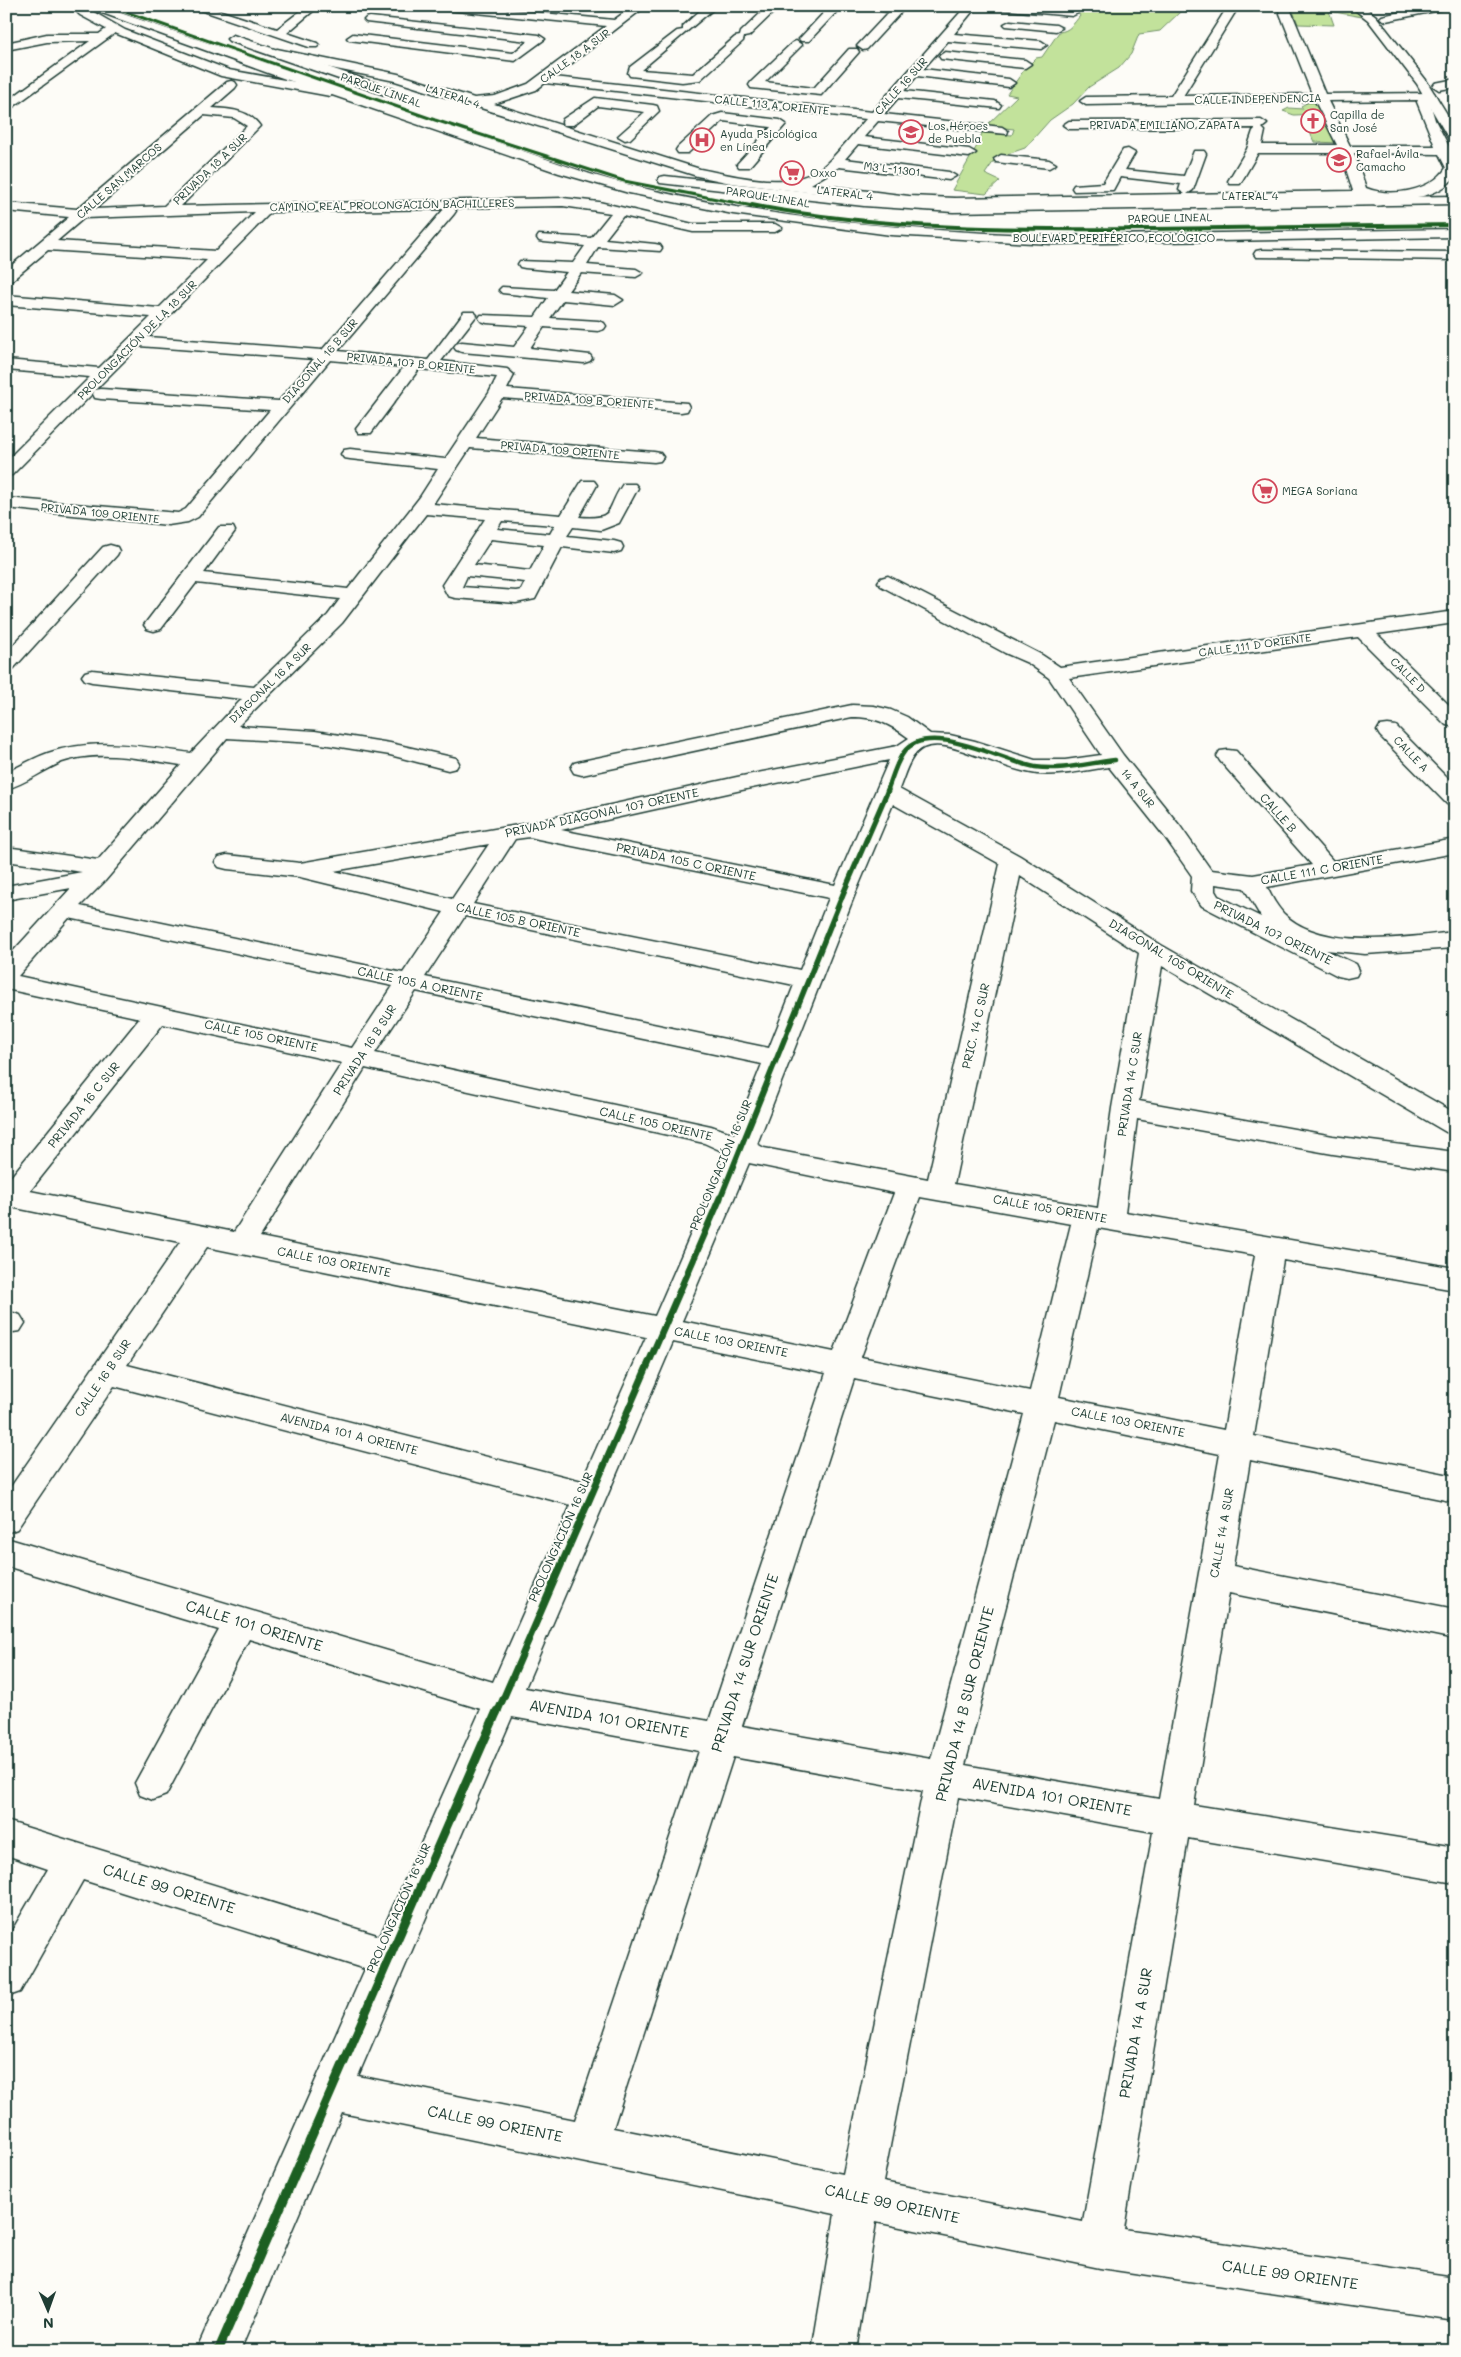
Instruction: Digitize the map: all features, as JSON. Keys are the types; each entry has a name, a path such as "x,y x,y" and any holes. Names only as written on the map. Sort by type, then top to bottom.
{"main road":[{"path":"76,6 87,16 113,29 222,72 330,92"},
{"name":"BOULEVARD PERIFÉRICO ECOLÓGICO","path":"88,6 330,92 568,172 627,189 716,207 911,233 991,238 1051,240 1455,233"},
{"name":"BOULEVARD PERIFÉRICO ECOLÓGICO","path":"134,6 277,53 573,158 711,193 859,214 965,223 1069,226 1455,219"},
{"path":"194,6 432,82 440,87 442,92"},
{"path":"278,34 314,6"},
{"path":"436,6 617,24"},
{"path":"519,15 532,6"},
{"name":"CALLE 18 A SUR","path":"469,101 485,102 504,99 521,89 537,83 641,6"},
{"path":"712,6 684,31 634,70 634,73 696,77 776,6"},
{"path":"837,6 755,84 758,87 817,92 896,11 891,8 872,6"},
{"name":"CALLE 16 SUR","path":"780,185 801,183 814,179 833,164 972,6"},
{"path":"997,6 1072,13"},
{"path":"1175,100 1234,6"},
{"path":"1284,6 1320,98 1346,150 1360,191 1374,199 1430,191 1452,172 1453,163 1429,120 1423,102 1430,97"},
{"path":"1355,6 1372,18 1390,44 1422,83 1455,138"},
{"path":"1370,6 1386,18 1399,41 1449,99"},
{"path":"1386,18 1445,6"},
{"path":"353,38 515,56 539,39 370,20"},
{"path":"960,20 976,21"},
{"path":"994,22 1056,28"},
{"path":"6,108 113,29"},
{"path":"6,47 47,38 100,37"},
{"path":"945,37 1041,46"},
{"path":"378,53 392,43"},
{"path":"528,48 576,54"},
{"path":"435,59 449,49"},
{"name":"LATERAL 4","path":"277,53 398,78 697,172 731,179 909,200 955,202 1063,190 1225,200"},
{"path":"929,54 1025,64"},
{"path":"913,72 1008,83"},
{"path":"629,105 661,76"},
{"name":"CALLE 18 A SUR","path":"520,101 533,91 537,83"},
{"name":"CALLE 113 A ORIENTE","path":"537,83 645,91 1002,131"},
{"path":"1439,86 1455,83"},
{"name":"CALLE SAN MARCOS","path":"6,278 231,85"},
{"path":"753,119 782,90"},
{"path":"894,94 995,105"},
{"name":"CALLE INDEPENDENCIA","path":"1086,101 1430,97"},
{"path":"1235,181 1254,149 1269,98"},
{"path":"504,99 520,101 514,110 521,117"},
{"path":"568,122 595,102 653,109 625,136"},
{"name":"PRIVADA 18 A SUR","path":"168,210 254,126 249,120 232,114 200,111"},
{"path":"683,150 717,119 722,117 753,119 780,124 744,164"},
{"name":"PRIVADA EMILIANO ZAPATA","path":"1069,126 1261,124"},
{"path":"853,140 969,153"},
{"path":"1254,149 1445,150"},
{"path":"1050,164 1057,151"},
{"path":"1028,187 1063,190 1108,187 1118,173 1128,153"},
{"path":"1118,173 1188,185 1200,154"},
{"path":"1001,159 1050,164"},
{"path":"833,164 829,180 831,185 842,193"},
{"name":"M3 L-11301","path":"833,164 949,176"},
{"path":"1050,164 1063,190"},
{"path":"642,177 864,202 953,208 1225,200 1455,200"},
{"path":"814,179 829,180"},
{"path":"563,202 627,189"},
{"path":"643,192 690,208 775,228 949,250"},
{"path":"643,192 693,228"},
{"name":"CAMINO REAL PROLONGACIÓN BACHILLERES","path":"6,207 81,214 168,210 563,202 585,204 693,228 775,228"},
{"name":"PROLONGACIÓN DE LA 18 SUR","path":"9,464 137,341 267,208"},
{"name":"DIAGONAL 16 B SUR","path":"192,513 281,406 449,211"},
{"path":"519,352 576,268 619,212"},
{"path":"544,238 656,248"},
{"path":"45,244 221,256"},
{"path":"1047,254 1066,254"},
{"path":"1243,254 1450,256"},
{"path":"525,264 636,273"},
{"path":"508,290 615,300"},
{"path":"6,300 164,313"},
{"path":"365,429 469,316"},
{"path":"486,318 598,326"},
{"name":"PRIVADA 107 B ORIENTE","path":"137,341 325,355 505,373"},
{"path":"462,348 584,358"},
{"path":"6,364 104,373"},
{"name":"DIAGONAL 16 A SUR","path":"6,974 63,910 101,872 221,731 335,619 427,500 498,393 506,377 505,373"},
{"name":"PRIVADA 109 B ORIENTE","path":"498,393 681,407"},
{"path":"101,394 281,406"},
{"name":"PRIVADA 109 ORIENTE","path":"465,442 654,457"},
{"path":"350,454 449,465"},
{"path":"497,515 486,533 484,552 463,570 538,578 538,558 556,540 588,485"},
{"path":"419,508 601,524 609,522 629,488"},
{"name":"PRIVADA 109 ORIENTE","path":"6,503 168,519 182,518 192,513"},
{"path":"154,625 226,532"},
{"path":"486,533 614,547"},
{"path":"6,665 110,552"},
{"path":"191,577 352,595"},
{"path":"888,582 1012,649 1035,659 1056,674"},
{"name":"CALLE 111 D ORIENTE","path":"1056,674 1455,617"},
{"name":"CALLE D","path":"1362,630 1453,721"},
{"name":"14 A SUR","path":"1056,674 1115,760 1172,831 1204,884"},
{"path":"92,676 258,694"},
{"path":"582,768 852,710 873,710 887,713 915,745"},
{"path":"221,731 314,737 390,749 448,763"},
{"name":"CALLE A","path":"1388,731 1455,799"},
{"name":"PRIVADA DIAGONAL 107 ORIENTE","path":"300,870 519,832 915,745 946,740 1034,767 1060,767 1115,760"},
{"name":"PROLONGACIÓN 16 SUR","path":"218,2351 664,1329 740,1150 843,894 888,792 915,745"},
{"path":"6,782 55,758 78,752 118,751 195,760"},
{"name":"CALLE B","path":"1228,756 1328,869"},
{"name":"DIAGONAL 105 ORIENTE","path":"888,792 1012,861 1152,950 1455,1125"},
{"name":"PRIVADA 105 C ORIENTE","path":"519,832 843,894"},
{"name":"PRIVADA 16 B SUR","path":"242,1243 360,1057 459,908 519,832"},
{"name":"CALLE 111 C ORIENTE","path":"1204,884 1253,882 1455,846"},
{"path":"6,854 101,872"},
{"name":"PRIC. 14 C SUR","path":"925,1188 1012,861"},
{"name":"CALLE 105 B ORIENTE","path":"227,862 300,870 459,908 809,980"},
{"path":"6,893 101,872"},
{"path":"1253,882 1263,903 1279,922 1309,939 1347,945 1455,940"},
{"name":"PRIVADA 107 ORIENTE","path":"1204,884 1210,902 1347,970"},
{"name":"CALLE 105 A ORIENTE","path":"63,910 777,1058"},
{"name":"PRIVADA 14 C SUR","path":"1098,1217 1125,1108 1152,950"},
{"name":"CALLE 105 ORIENTE","path":"6,981 711,1135 728,1142 740,1150 758,1156 925,1188 1455,1278"},
{"name":"PRIVADA 16 C SUR","path":"8,1196 158,1013"},
{"path":"1125,1108 1333,1145 1455,1162"},
{"name":"PRIVADA 14 SUR ORIENTE","path":"588,2142 844,1364 925,1188"},
{"name":"CALLE 103 ORIENTE","path":"8,1196 1455,1489"},
{"name":"PRIVADA 14 B SUR ORIENTE","path":"834,2351 860,2197 944,1777 1042,1406 1098,1217"},
{"name":"CALLE 16 B SUR","path":"6,1520 200,1235"},
{"name":"CALLE 14 A SUR","path":"1175,1819 1214,1576 1271,1248"},
{"name":"AVENIDA 101 A ORIENTE","path":"107,1372 591,1497"},
{"name":"CALLE 101 ORIENTE","path":"6,1552 502,1700"},
{"path":"1214,1576 1455,1624"},
{"path":"153,1783 241,1622"},
{"name":"AVENIDA 101 ORIENTE","path":"502,1700 720,1737 1175,1819 1455,1865"},
{"name":"PRIVADA 14 A SUR","path":"1100,2247 1175,1819"},
{"name":"CALLE 99 ORIENTE","path":"6,1838 390,1958"},
{"path":"6,1978 74,1859"},
{"name":"CALLE 99 ORIENTE","path":"332,2092 588,2142 1100,2247 1455,2300"}],"green space":[{"path":"1078,6 1101,8 1100,6 1216,6 1181,11 1160,31 1139,34 1131,54 1119,68 1089,87 1073,104 1050,120 1025,148 996,158 985,174 1000,181 986,194 952,190 978,144 982,133 1012,135 1014,129 986,126 1017,96 1007,94 1024,70 1036,58 1042,57 1059,32 1069,29 1080,16 1076,10"},
{"path":"1291,6 1349,6 1362,17 1329,11 1334,25 1298,24"},
{"path":"1314,99 1341,143 1314,142 1307,125 1325,125 1323,114 1294,115 1283,111 1289,108 1303,109 1301,106"}],"cycle path":[{"name":"PARQUE LINEAL","path":"109,6 435,120 624,181 781,211 889,223 1036,230 1455,225"},
{"path":"218,2351 741,1150 843,894 904,751 917,742 933,739 950,741 1020,764 1035,767 1065,767 1115,760"}],"place":[{"name":"Capilla de San José","path":"1313,121"},
{"name":"Los Héroes de Puebla","path":"911,132"},
{"name":"Ayuda Psicológica en Línea","path":"702,140"},
{"name":"Rafael Ávila Camacho","path":"1339,160"},
{"name":"Oxxo","path":"792,173"},
{"name":"MEGA Soriana","path":"1265,491"}]}
